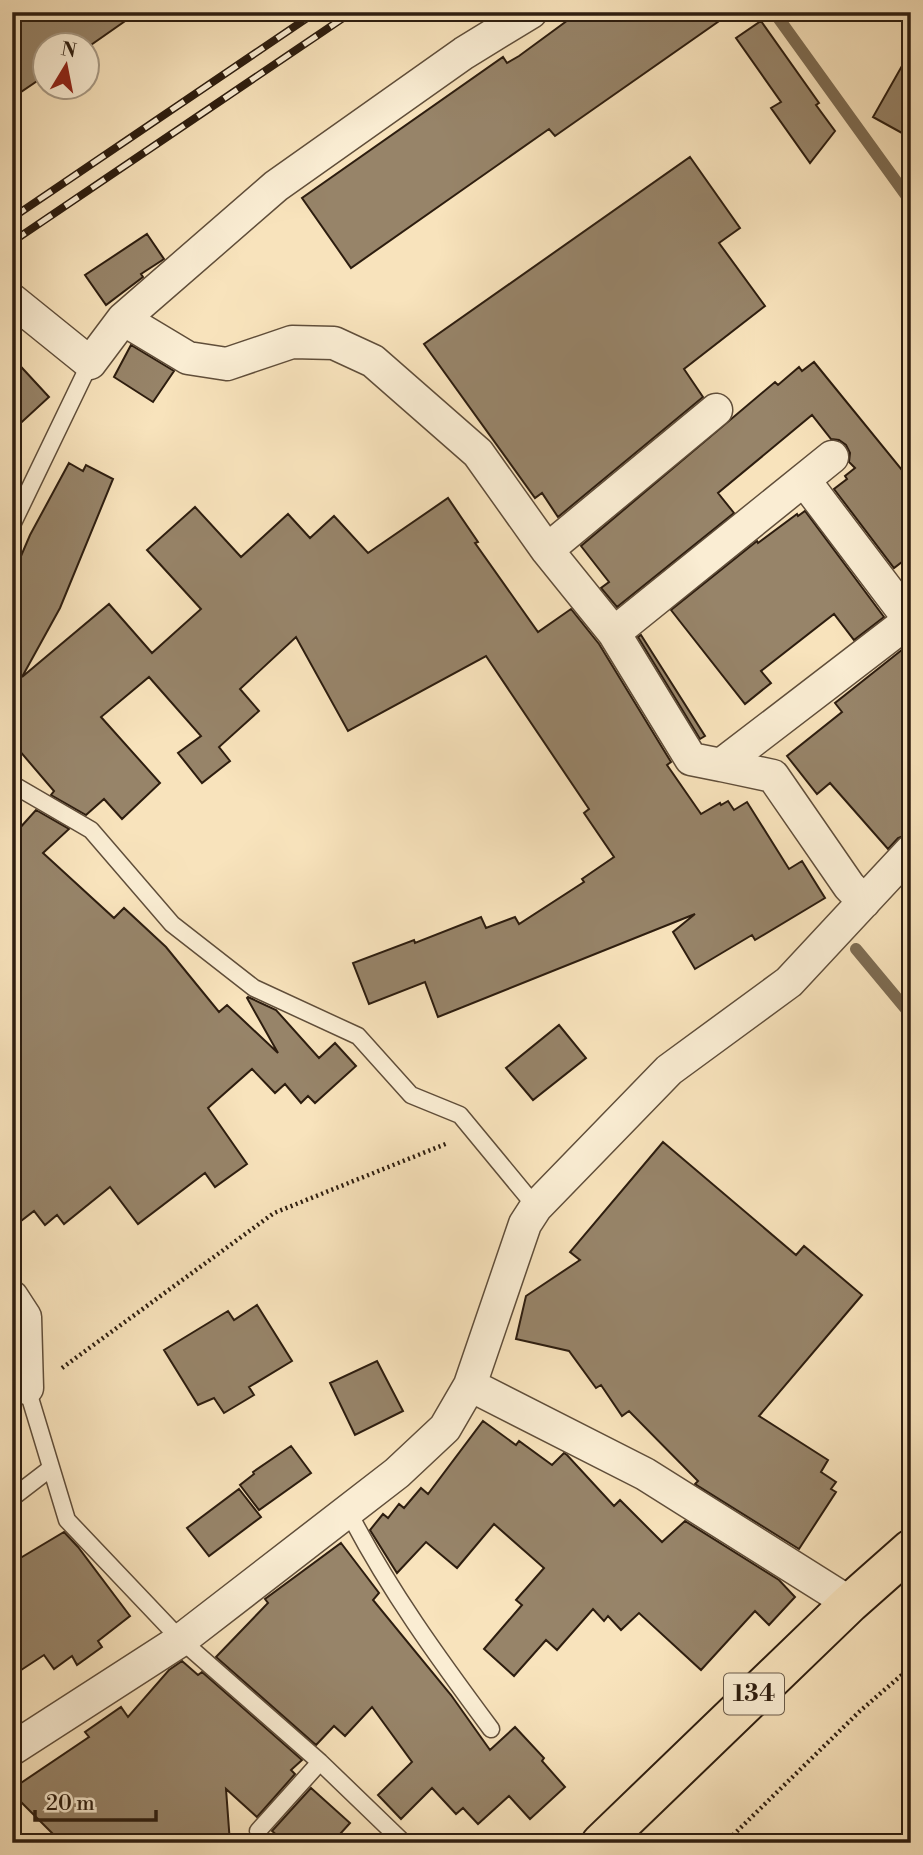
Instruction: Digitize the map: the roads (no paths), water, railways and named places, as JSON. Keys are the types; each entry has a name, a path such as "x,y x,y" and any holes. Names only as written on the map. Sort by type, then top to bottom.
{"highway":[{"name":"134","path":"601,1843 850,1602 911,1549"}],"street":[{"path":"12,300 90,363 123,319 276,186 464,53 531,12"},
{"path":"123,319 188,358 227,364 292,342 303,342 334,343 373,360 478,453 547,550 614,633 691,759 773,776 849,886 864,902"},
{"path":"547,550 716,410"},
{"path":"614,633 832,457"},
{"path":"721,765 910,620 804,481"},
{"path":"12,1749 181,1640 397,1473 445,1428 470,1385 525,1224 536,1207 669,1070 789,982 911,851"},
{"path":"12,1297 25,1317 27,1388"},
{"path":"470,1385 645,1474 850,1602"}],"lane":[{"path":"12,525 90,363"},
{"path":"12,784 91,830 172,924 254,988 358,1036 411,1095 460,1115 536,1207"},
{"path":"27,1388 67,1520 181,1640 320,1762 404,1843"},
{"path":"12,1499 51,1468"},
{"path":"348,1511 428,1644 491,1729"},
{"path":"258,1830 320,1762"}],"waterway":[{"path":"774,12 911,202"},
{"path":"856,949 911,1015"}],"railway":[{"path":"12,218 316,12"},
{"path":"12,242 352,12"}]}
